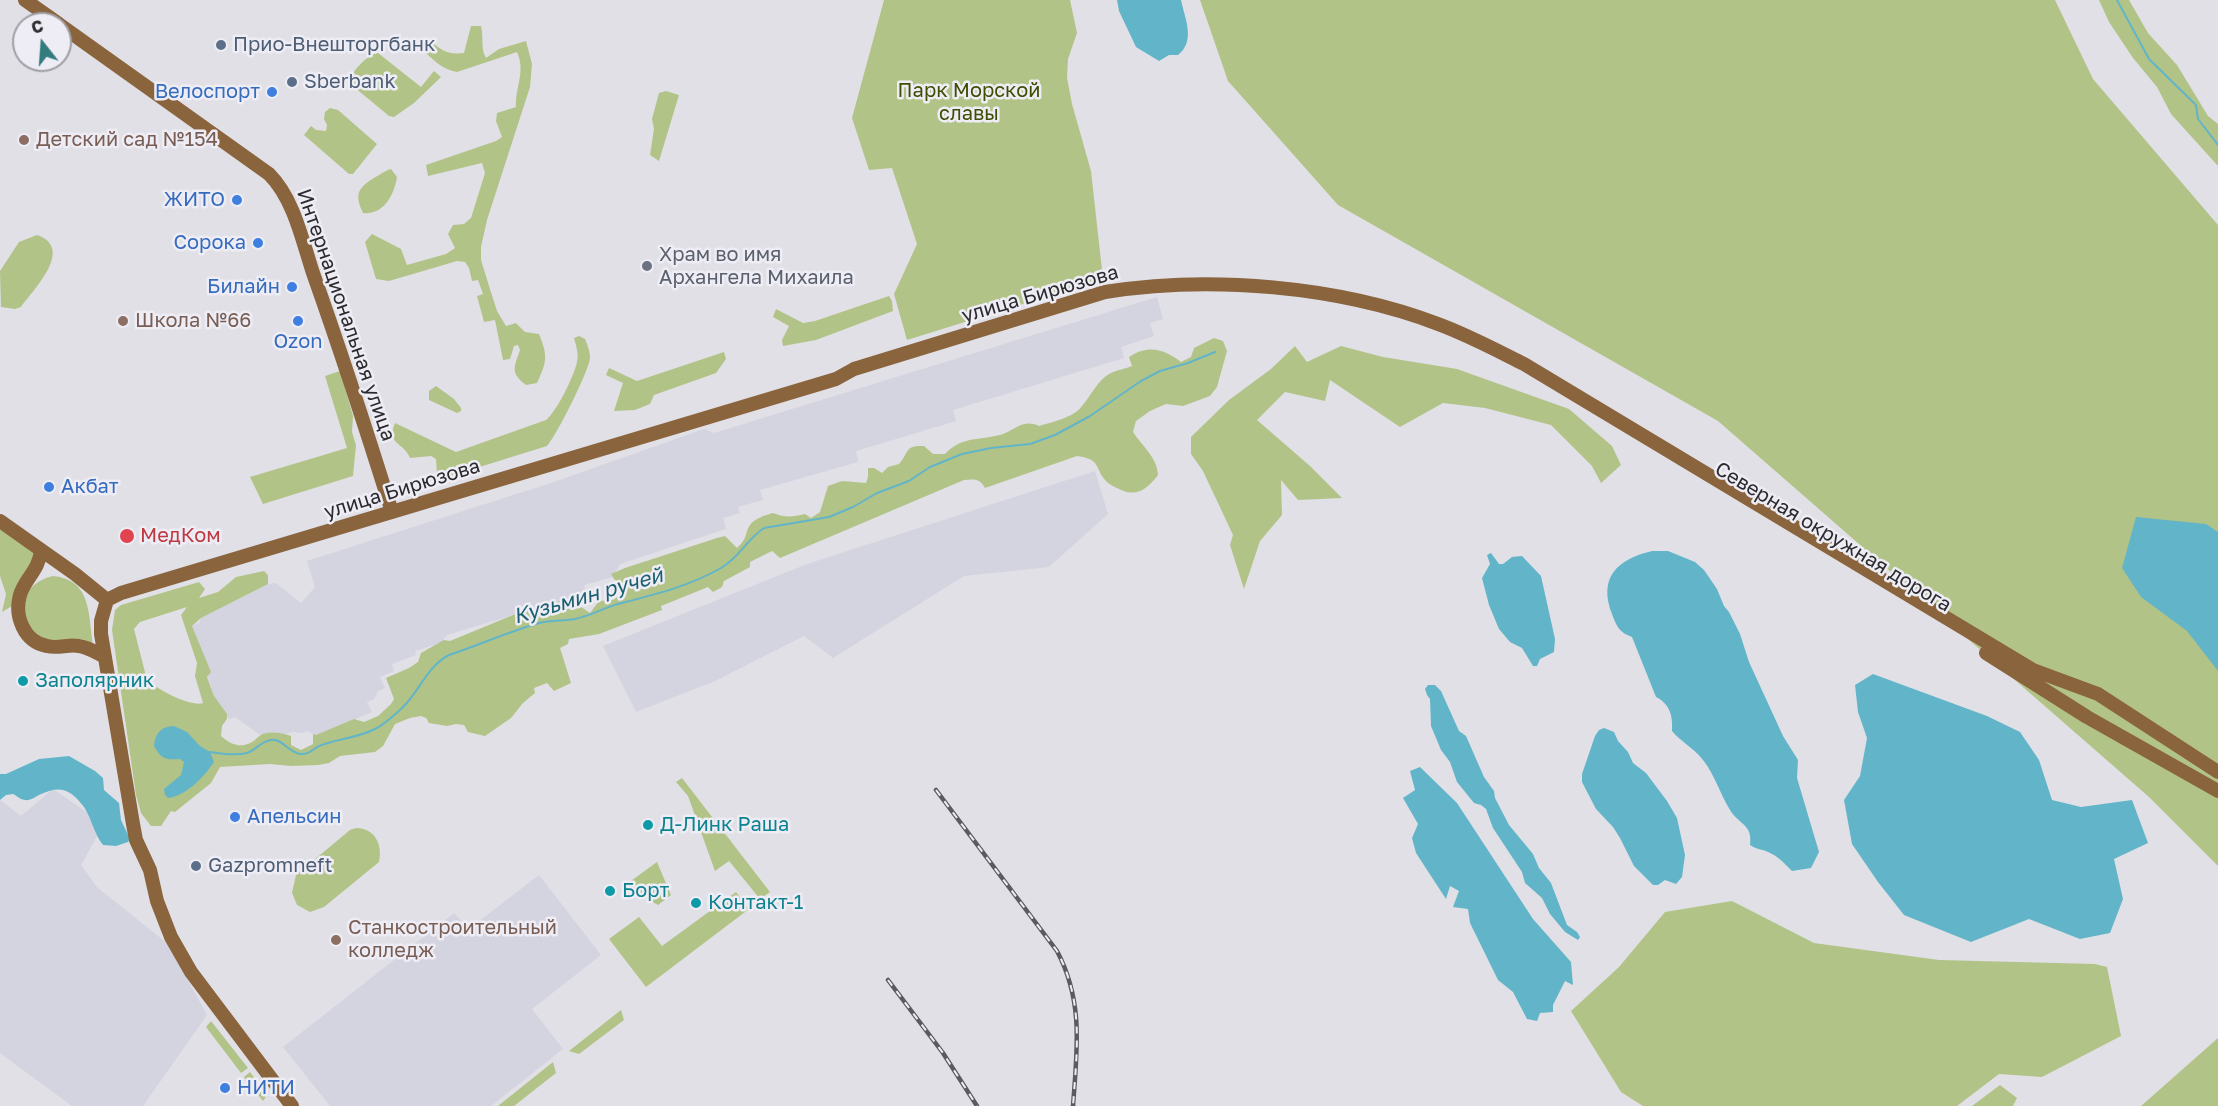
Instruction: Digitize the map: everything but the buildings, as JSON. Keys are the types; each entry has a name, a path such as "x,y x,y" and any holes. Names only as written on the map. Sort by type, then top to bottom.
{"main road":[{"name":"Интернациональная улица","path":"25,0 42,12"},
{"name":"Интернациональная улица","path":"72,33 269,174 279,184 293,215 335,335 392,512"},
{"name":"улица Бирюзова","path":"107,600 121,593 836,379 858,377 1111,300 1144,295 1190,293 1288,298 1330,303 1429,325"},
{"name":"Северная окружная дорога","path":"1429,325 1470,337 1551,379 2033,670 2098,694 2218,772"},
{"name":"Северная окружная дорога","path":"1429,325 1551,388 1953,632 2087,717 2218,791"},
{"path":"0,521 107,600 100,621 136,840 150,870 171,937 191,972 292,1106"},
{"path":"41,550 40,561 20,593 17,608 19,621 25,633 36,642 46,646 77,645 105,657"},
{"path":"2087,717 2079,707 2079,698 2089,692 2098,694"}],"shaded area":[{"path":"1157,297 1163,319 1150,323 1154,336 1121,347 1124,358 953,410 956,421 856,451 858,462 760,490 763,500 738,507 740,513 723,518 726,529 620,564 613,577 584,585 586,593 447,635 441,643 415,651 416,655 392,664 394,671 380,677 385,688 378,691 374,699 367,702 372,712 316,736 308,731 286,734 271,732 260,735 235,717 229,719 214,696 192,626 199,623 201,618 268,584 276,583 301,603 315,587 307,561 554,482 704,429 714,433"},
{"path":"1095,471 1108,514 1049,567 964,576 833,658 804,636 715,681 636,712 603,646 807,564"},
{"path":"53,789 104,824 81,865 97,887 168,944 207,1015 143,1106 72,1106 0,1053 0,800 21,816"},
{"path":"539,875 601,955 532,1009 563,1049 491,1106 330,1106 283,1047 454,913 469,929"}],"green space":[{"name":"Парк Морской славы","path":"884,0 1070,0 1077,33 1068,59 1067,78 1091,171 1103,279 907,340 894,294 917,244 892,168 869,170 852,118"},
{"path":"1200,0 2055,0 2093,79 2218,225 2218,866 2149,797 1718,421 1338,205 1228,81"},
{"path":"2099,0 2129,0 2148,33 2177,65 2208,116 2218,124 2218,166 2171,114 2157,87 2133,58 2109,22"},
{"path":"471,26 481,26 486,58 499,49 526,41 532,64 530,87 487,220 481,247 481,260 489,286 497,311 506,326 516,323 525,332 539,334 542,342 545,354 543,370 537,383 526,385 515,373 520,350 518,345 514,346 510,359 503,360 495,320 484,322 477,296 483,294 478,280 472,281 465,262 457,261 389,281 376,279 365,242 372,234 401,249 407,265 446,254 455,248 448,234 453,225 464,224 471,218 485,173 482,163 428,176 426,165 502,137 496,121 497,113 516,107 520,59 517,52 457,72 438,63 419,45 430,40 446,51 464,53"},
{"path":"378,53 421,87 434,71 441,77 414,103 394,117 389,116 348,82 360,64"},
{"path":"666,91 679,95 659,161 650,155 654,129 652,119 659,93"},
{"path":"330,108 338,110 377,144 353,174 349,174 304,135 311,126 316,130 326,131 325,112"},
{"path":"391,169 397,177 387,202 377,211 363,213 358,196 361,188"},
{"path":"37,235 48,241 52,249 52,259 48,269 21,307 15,309 1,307 0,271 19,242"},
{"path":"889,296 893,311 816,340 783,346 782,340 789,326 773,317 776,309 803,323 815,321"},
{"path":"579,336 585,339 590,355 589,363 558,430 547,446 441,479 437,475 436,459 431,456 410,458 394,440 395,423 456,452 546,420 560,401 572,376 578,359 574,338"},
{"path":"1214,338 1223,341 1227,351 1217,387 1210,396 1183,406 1166,404 1136,421 1133,432 1152,457 1158,475 1141,491 1125,492 1113,486 1103,477 1094,462 1077,456 985,488 981,482 976,480 964,480 780,558 772,551 750,562 750,567 724,581 722,587 713,592 708,587 661,606 662,610 599,634 569,639 568,644 560,648 571,683 554,691 547,683 534,688 535,693 511,718 485,736 468,732 464,725 447,726 429,723 421,716 410,718 395,724 383,746 375,752 340,756 329,763 318,765 270,764 220,767 211,783 175,812 171,811 161,826 151,826 141,813 136,795 112,630 115,610 121,605 199,582 205,589 199,598 218,592 236,577 264,571 268,575 268,584 201,618 192,626 211,672 207,677 214,696 227,714 221,736 232,743 243,745 263,734 281,733 291,736 291,745 301,750 313,744 313,734 316,735 354,719 364,722 378,716 394,699 386,678 409,668 418,662 421,653 444,640 450,641 513,615 577,596 578,605 590,613 599,601 613,600 623,593 622,585 611,574 725,536 737,548 750,525 758,519 773,513 781,516 805,514 811,518 820,512 828,486 842,481 866,483 868,468 874,468 882,473 888,467 899,464 910,448 924,446 933,454 945,454 965,441 1003,434 1024,424 1039,426 1062,419 1078,410 1105,377 1132,366 1129,357 1136,353 1150,349 1163,351 1181,362 1191,357 1194,348","holes":["187,607 181,615 197,663 195,676 203,703 185,701 153,684 148,684 134,629 140,622"]},
{"path":"1295,346 1307,362 1341,346 1383,357 1457,369 1569,409 1612,446 1621,465 1601,483 1592,466 1551,425 1485,408 1443,403 1400,427 1330,380 1325,401 1285,392 1257,420 1310,466 1342,498 1298,500 1281,480 1282,515 1260,541 1244,589 1230,545 1233,535 1203,471 1191,454 1191,437 1229,400 1271,369"},
{"path":"724,352 726,359 716,373 654,395 650,404 635,410 614,411 623,383 606,375 609,368 637,381"},
{"path":"340,371 353,416 352,432 356,445 353,476 263,504 250,477 347,448 325,376"},
{"path":"436,386 454,399 461,411 457,413 429,400 429,391"},
{"path":"0,516 39,549 12,606 2,612 6,594 0,576"},
{"path":"53,576 66,579 81,591 86,600 93,644 82,639 54,641 44,639 30,629 23,610 27,593 42,580"},
{"path":"682,778 770,892 760,899 729,861 715,871 688,796 676,782"},
{"path":"356,828 373,834 380,850 379,862 324,907 310,912 297,905 292,893 296,875 350,830"},
{"path":"657,862 671,895 658,905 624,886"},
{"path":"736,892 749,909 646,987 609,939 639,917 662,946"},
{"path":"1732,901 1814,943 1939,960 2095,964 2107,967 2121,1036 2042,1077 1999,1074 1957,1106 1643,1106 1621,1092 1571,1011 1619,967 1665,912"},
{"path":"621,1010 624,1020 579,1054 569,1051"},
{"path":"211,1021 248,1068 241,1073 206,1027"},
{"path":"2218,1038 2218,1106 2141,1106"},
{"path":"553,1062 556,1073 514,1106 498,1106"},
{"path":"250,1072 267,1095 263,1101 244,1077"},
{"path":"2000,1085 2017,1098 2013,1106 1972,1106"}],"water":[{"path":"1117,0 1181,0 1188,29 1187,43 1183,49 1178,55 1169,55 1159,61 1136,47 1119,11"},
{"path":"2136,517 2206,524 2218,532 2218,671 2187,631 2141,597 2122,568"},
{"path":"1652,551 1668,551 1695,562 1704,570 1717,589 1729,612 1783,736 1798,760 1797,778 1819,852 1811,868 1792,871 1775,856 1750,845 1747,829 1730,810 1703,760 1672,731 1670,711 1665,703 1656,697 1632,637 1621,631 1615,622 1608,601 1609,580 1620,565 1629,559"},
{"path":"1491,553 1499,564 1503,564 1512,557 1522,556 1541,576 1555,639 1554,652 1540,659 1537,666 1533,666 1522,648 1510,642 1499,629 1489,605 1482,578 1490,564 1487,555"},
{"path":"1873,674 1987,716 2020,732 2039,760 2052,800 2081,807 2132,800 2148,843 2114,859 2123,899 2110,933 2080,939 2029,919 1971,942 1904,915 1852,844 1844,800 1860,776 1867,738 1858,712 1855,685"},
{"path":"1428,685 1435,685 1441,691 1459,731 1466,736 1509,825 1533,854 1539,868 1551,883 1567,925 1577,932 1580,937 1578,940 1565,932 1550,914 1542,898 1525,883 1522,872 1493,828 1486,809 1474,803 1457,782 1450,762 1441,750 1431,726 1430,699 1425,689"},
{"path":"174,726 187,732 200,746 210,752 214,762 194,785 181,794 168,798 164,789 181,775 184,762 180,759 164,758 154,746 160,731"},
{"path":"1604,728 1614,732 1633,763 1646,773 1677,818 1685,855 1682,877 1676,884 1665,880 1658,885 1653,885 1634,866 1620,838 1596,809 1582,782 1582,774 1595,736 1599,730"},
{"path":"69,756 103,778 104,790 119,803 121,820 130,839 128,842 116,846 103,845 84,807 74,796 64,790 52,790 29,800 13,794 6,795 0,800 0,774 6,774 39,759"},
{"path":"1420,767 1457,803 1533,919 1571,962 1573,985 1565,981 1553,1005 1553,1012 1540,1013 1537,1021 1527,1019 1513,992 1498,980 1470,923 1468,909 1453,907 1459,891 1450,886 1446,899 1416,853 1412,838 1418,824 1403,798 1415,790 1410,771"}],"waterway":[{"path":"2117,0 2149,59 2196,105 2198,119 2218,145"},
{"name":"Кузьмин ручей","path":"210,752 242,754 250,752 267,741 275,740 298,754 305,754 319,746 368,732 382,725 401,709 434,666 449,655 539,623 581,618 697,580 727,564 764,528 829,517 877,493 909,481 930,467 962,454 1030,444 1055,435 1090,416 1141,381 1160,371 1215,352"}],"railway":[{"path":"936,790 1057,951 1066,970 1077,1027 1073,1106"},
{"path":"888,980 943,1053 977,1106"}],"place":[{"name":"Прио-Внешторгбанк","path":"221,45"},
{"name":"Sberbank","path":"292,82"},
{"name":"Велоспорт","path":"272,92"},
{"name":"Детский сад №154","path":"24,140"},
{"name":"ЖИТО","path":"237,200"},
{"name":"Сорока","path":"258,243"},
{"name":"Храм во имя Архангела Михаила","path":"647,266"},
{"name":"Билайн","path":"292,287"},
{"name":"Школа №66","path":"123,321"},
{"name":"Ozon","path":"298,321"},
{"name":"Акбат","path":"49,487"},
{"name":"МедКом","path":"127,536"},
{"name":"Заполярник","path":"23,681"},
{"name":"Апельсин","path":"235,817"},
{"name":"Д-Линк Раша","path":"648,825"},
{"name":"Gazpromneft","path":"196,866"},
{"name":"Борт","path":"610,891"},
{"name":"Контакт-1","path":"696,903"},
{"name":"Станкостроительный колледж","path":"336,940"},
{"name":"НИТИ","path":"225,1088"}]}
